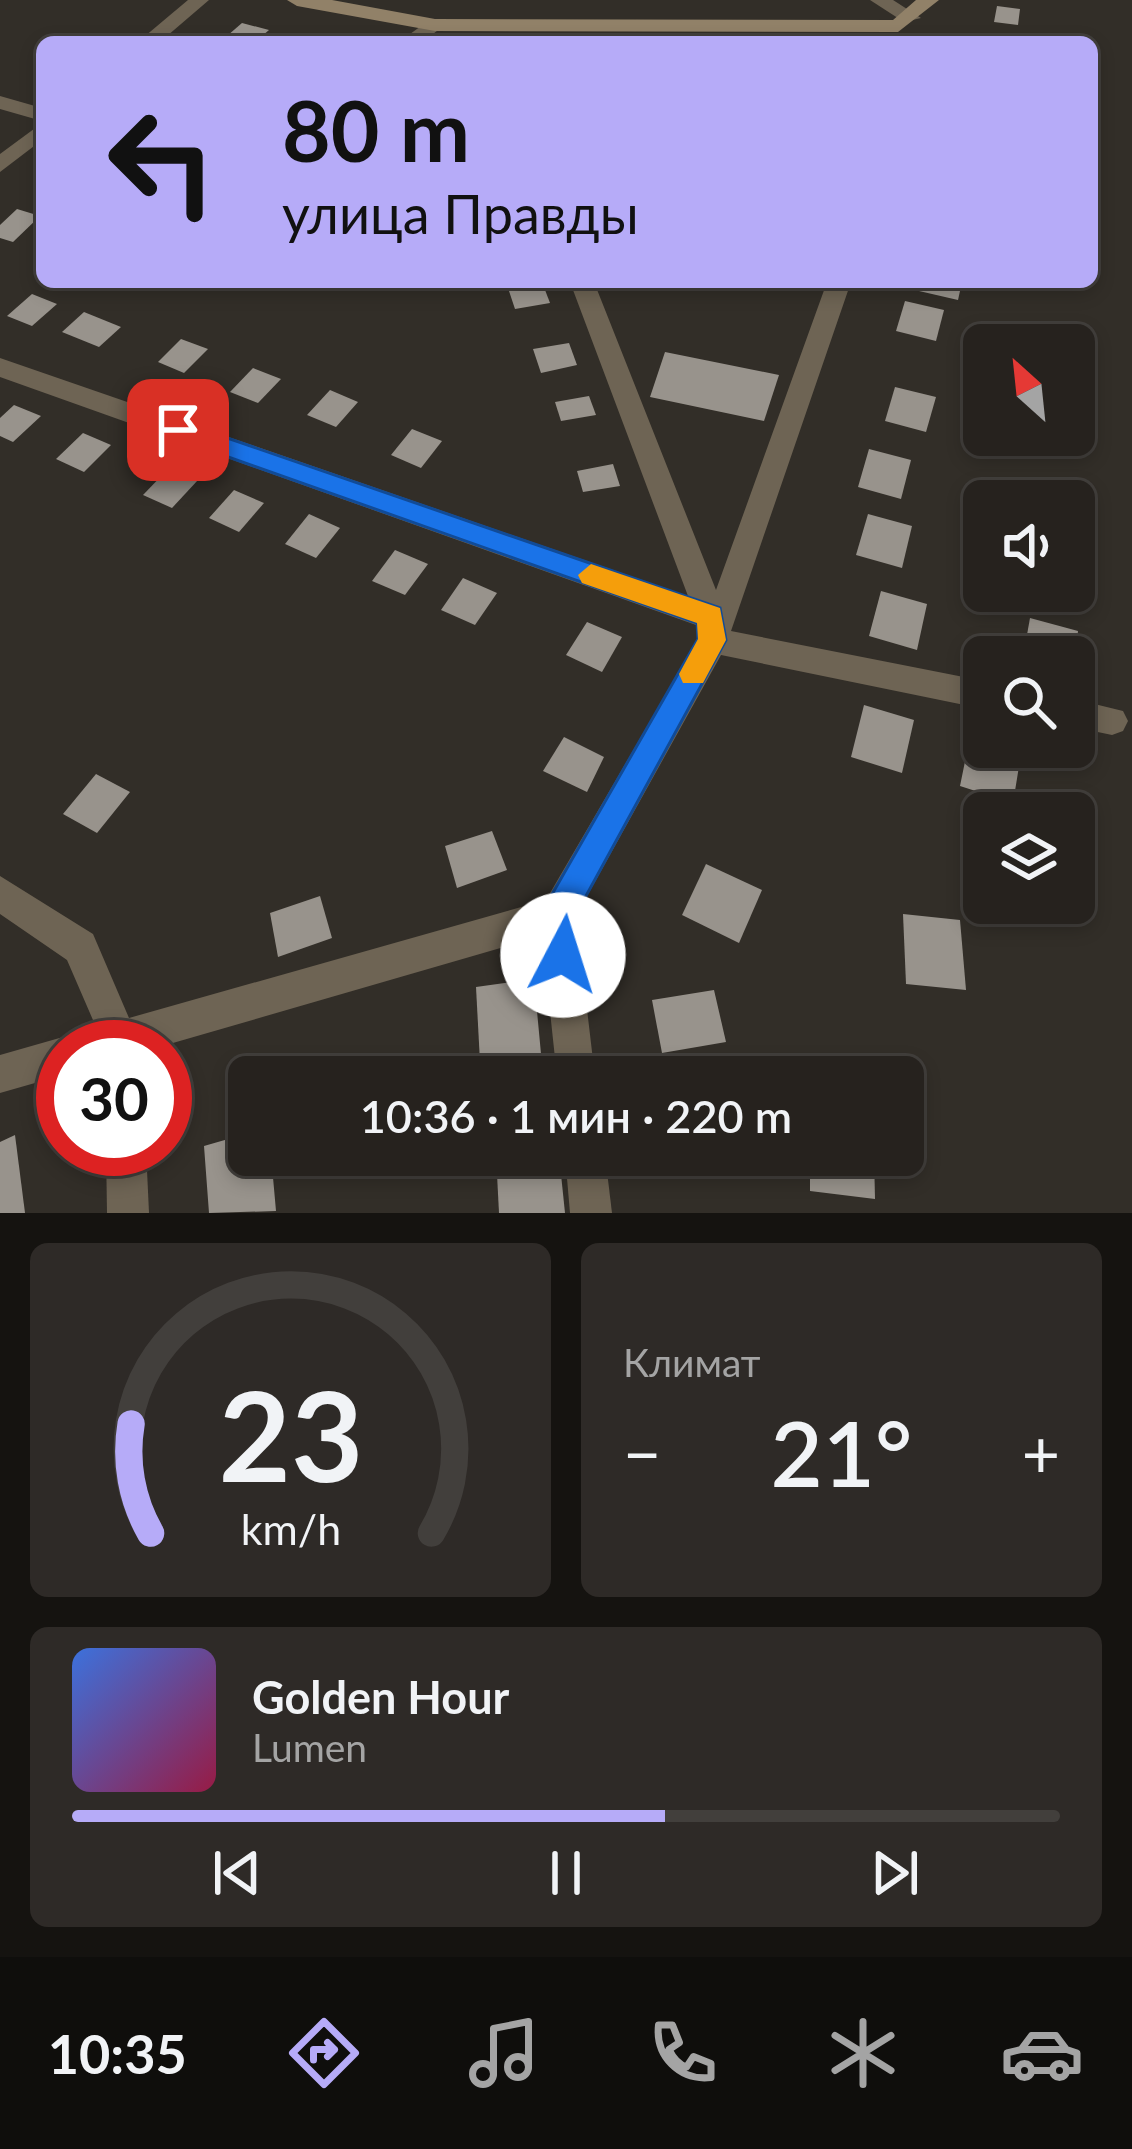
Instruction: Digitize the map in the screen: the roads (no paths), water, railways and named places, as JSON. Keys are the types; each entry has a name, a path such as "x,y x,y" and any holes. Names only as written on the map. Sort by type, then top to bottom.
{"main road":[{"path":"297,0 487,34 904,28 929,0"}],"street":[{"path":"155,36 200,0"},
{"path":"879,0 904,28"},
{"path":"418,36 435,25"},
{"path":"0,102 36,113"},
{"path":"0,165 36,134"},
{"path":"584,288 711,628"},
{"path":"574,1056 558,914 711,628 836,288"},
{"path":"0,368 711,628 963,690"},
{"path":"1095,717 1112,721"},
{"path":"0,892 80,947 105,1020"},
{"path":"192,1021 558,914"},
{"path":"0,1074 36,1064"},
{"path":"127,1176 128,1213"},
{"path":"587,1176 591,1213"}]}
